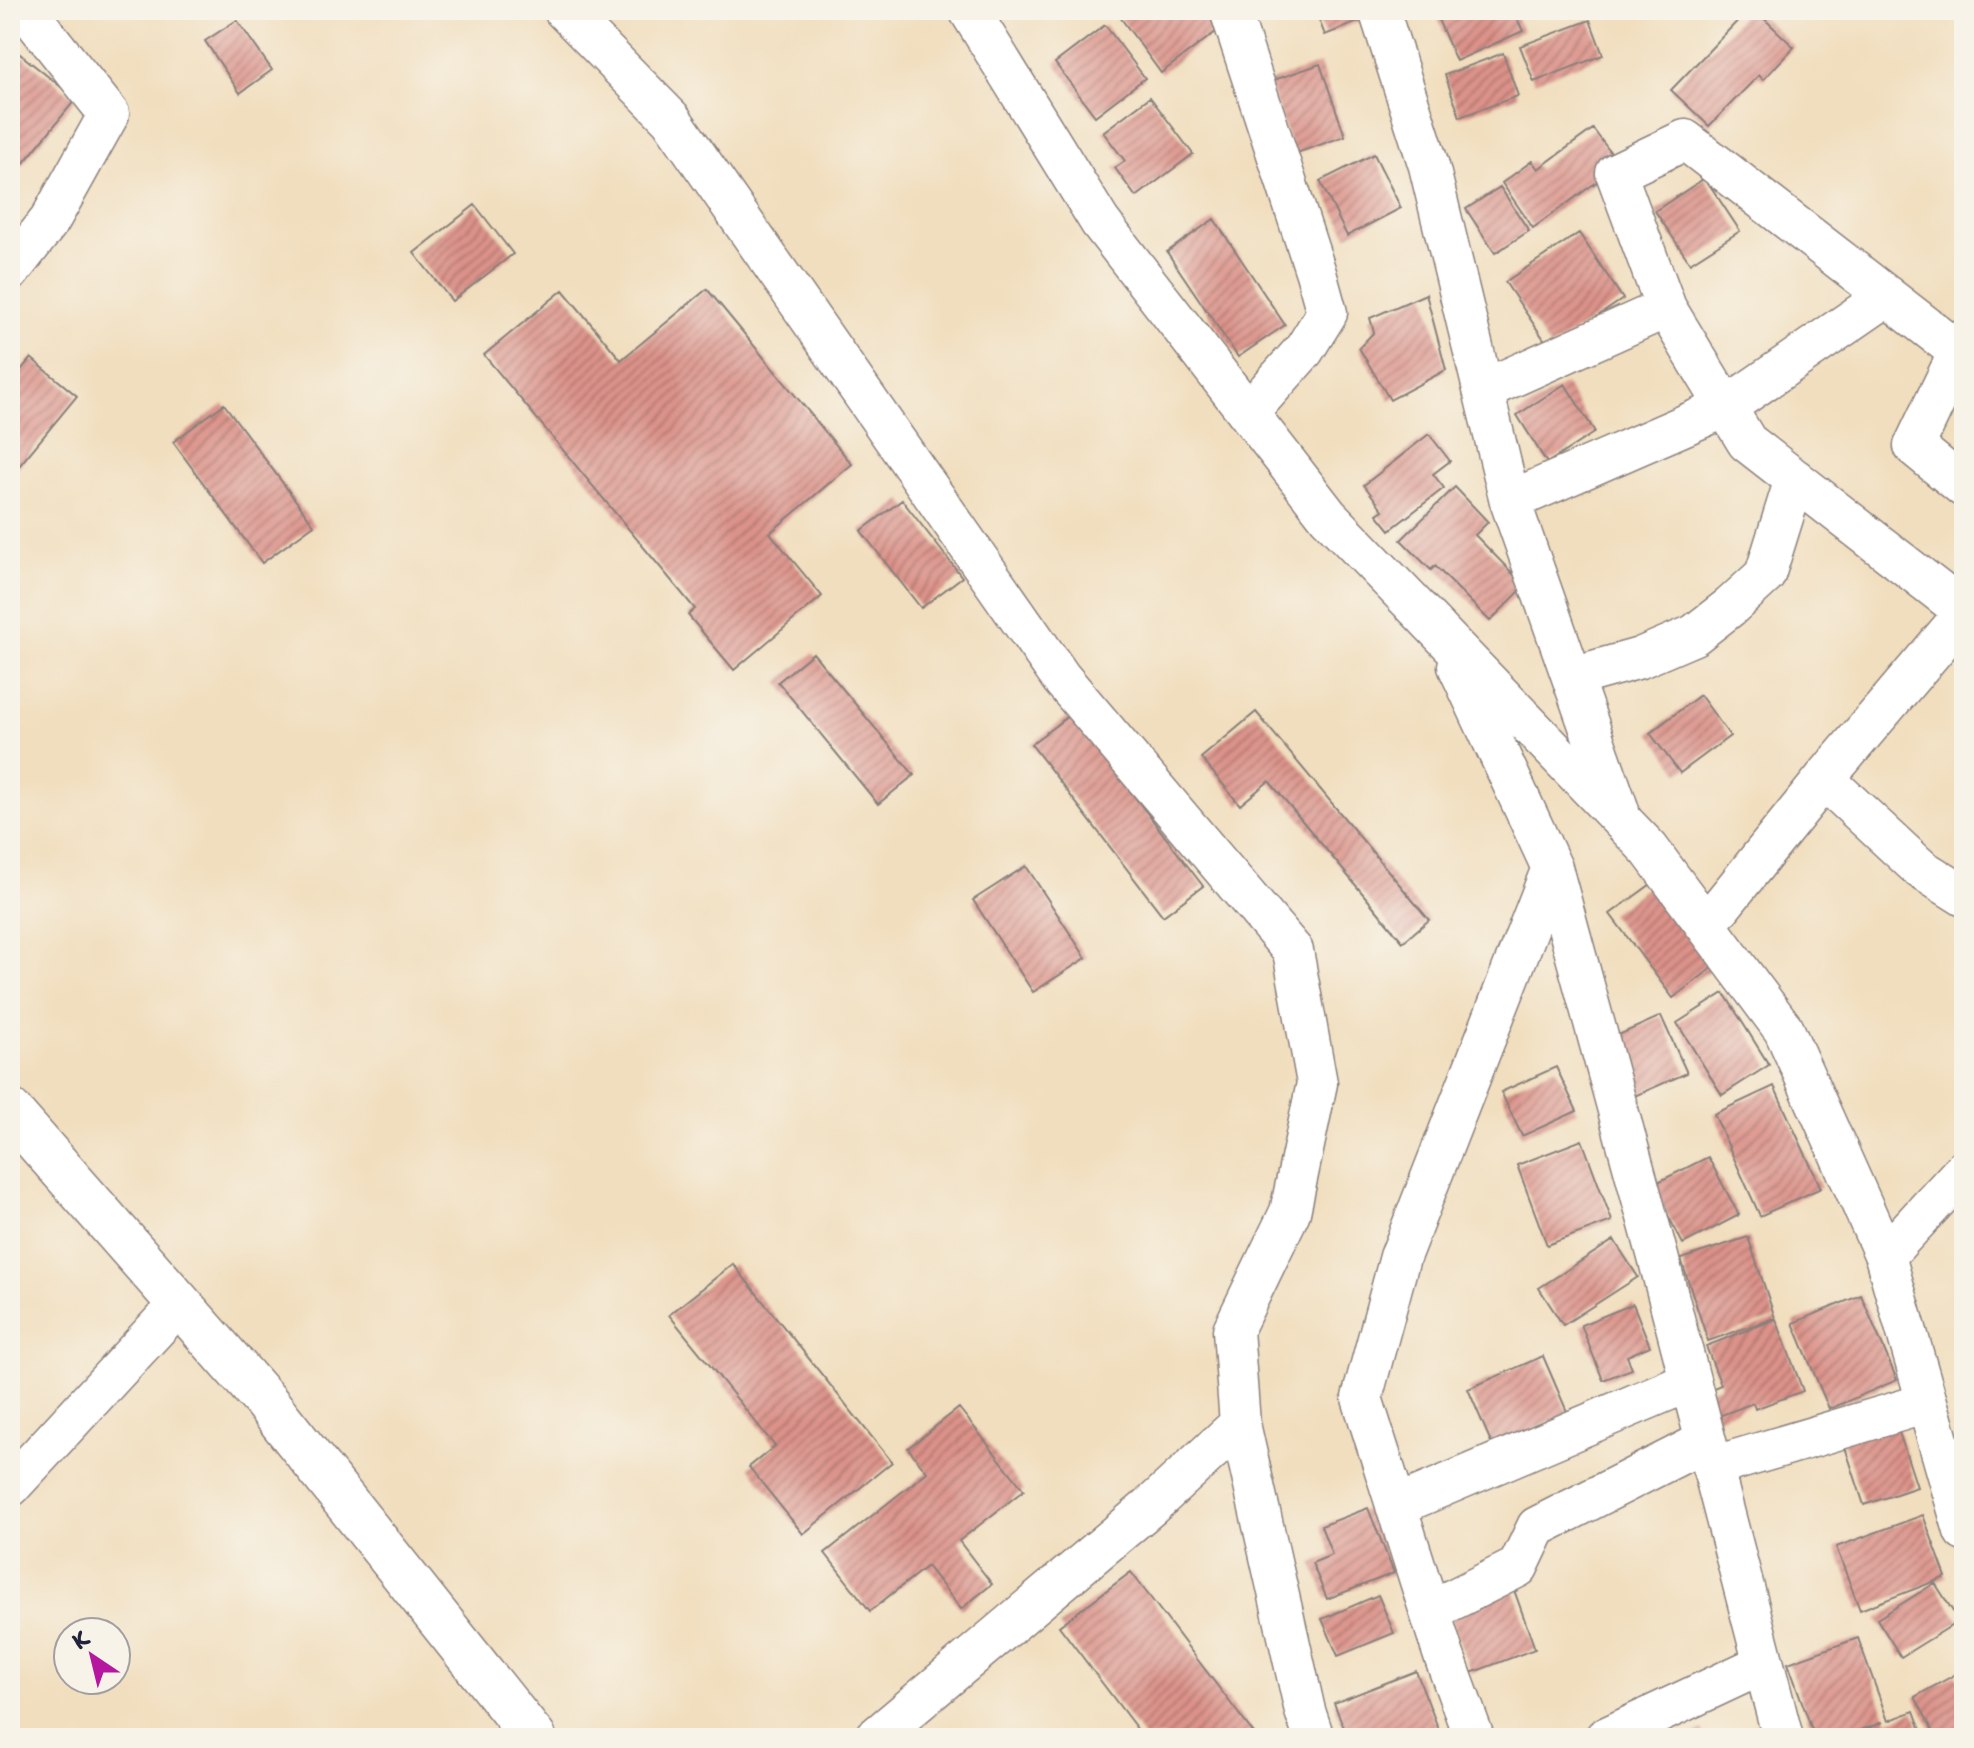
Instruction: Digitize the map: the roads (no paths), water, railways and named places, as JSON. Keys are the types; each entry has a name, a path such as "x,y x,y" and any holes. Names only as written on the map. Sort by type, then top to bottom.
{"street":[{"path":"10,271 50,220 109,114 26,10"},
{"path":"564,10 671,119 1061,678 1293,951 1317,1083 1290,1212 1233,1330 1240,1424 1305,1711 1314,1738"},
{"path":"969,10 1100,222 1328,516 1649,849 1784,1030 1885,1256 1964,1531"},
{"path":"1230,10 1327,313 1304,350 1248,413"},
{"path":"1383,16 1429,166 1510,501 1623,822"},
{"path":"1706,925 1964,613 1747,442 1666,308 1616,173 1685,140 1887,296 1962,346 1914,446 1964,487"},
{"path":"1510,501 1726,407 1887,296"},
{"path":"1483,390 1666,308"},
{"path":"1572,677 1640,658 1694,635 1730,607 1765,575 1795,479"},
{"path":"1445,637 1552,868 1783,1738"},
{"path":"1824,779 1921,869 1964,896"},
{"path":"1474,1738 1362,1398 1400,1257 1552,868"},
{"path":"10,1111 266,1402 525,1734"},
{"path":"1885,1256 1964,1170"},
{"path":"10,1487 179,1304"},
{"path":"1396,1506 1690,1381"},
{"path":"1430,1611 1518,1567 1537,1527 1709,1454 1927,1403"},
{"path":"875,1738 1151,1506 1240,1424"},
{"path":"1605,1738 1763,1664"}]}
